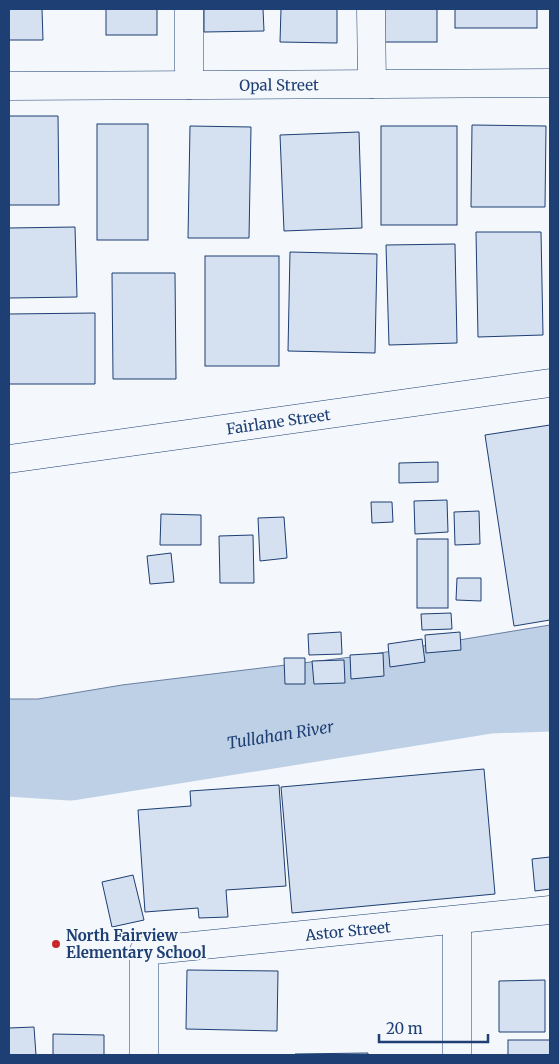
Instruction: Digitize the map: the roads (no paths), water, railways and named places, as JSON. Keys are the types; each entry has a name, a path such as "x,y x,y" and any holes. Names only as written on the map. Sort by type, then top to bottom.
{"street":[{"path":"189,9 189,84"},
{"path":"371,9 372,84"},
{"name":"Opal Street","path":"9,86 550,83"},
{"name":"Fairlane Street","path":"9,460 550,383"},
{"name":"Astor Street","path":"144,1055 144,951 550,910"},
{"path":"457,920 457,1055"}],"water":[{"path":"550,625 550,702 186,744 142,741 70,761 9,762 9,699 38,699 122,685 368,655"}],"waterway":[{"name":"Tullahan River","path":"9,764 71,768 490,701 550,699"}],"place":[{"name":"North Fairview Elementary School","path":"56,944"}]}
